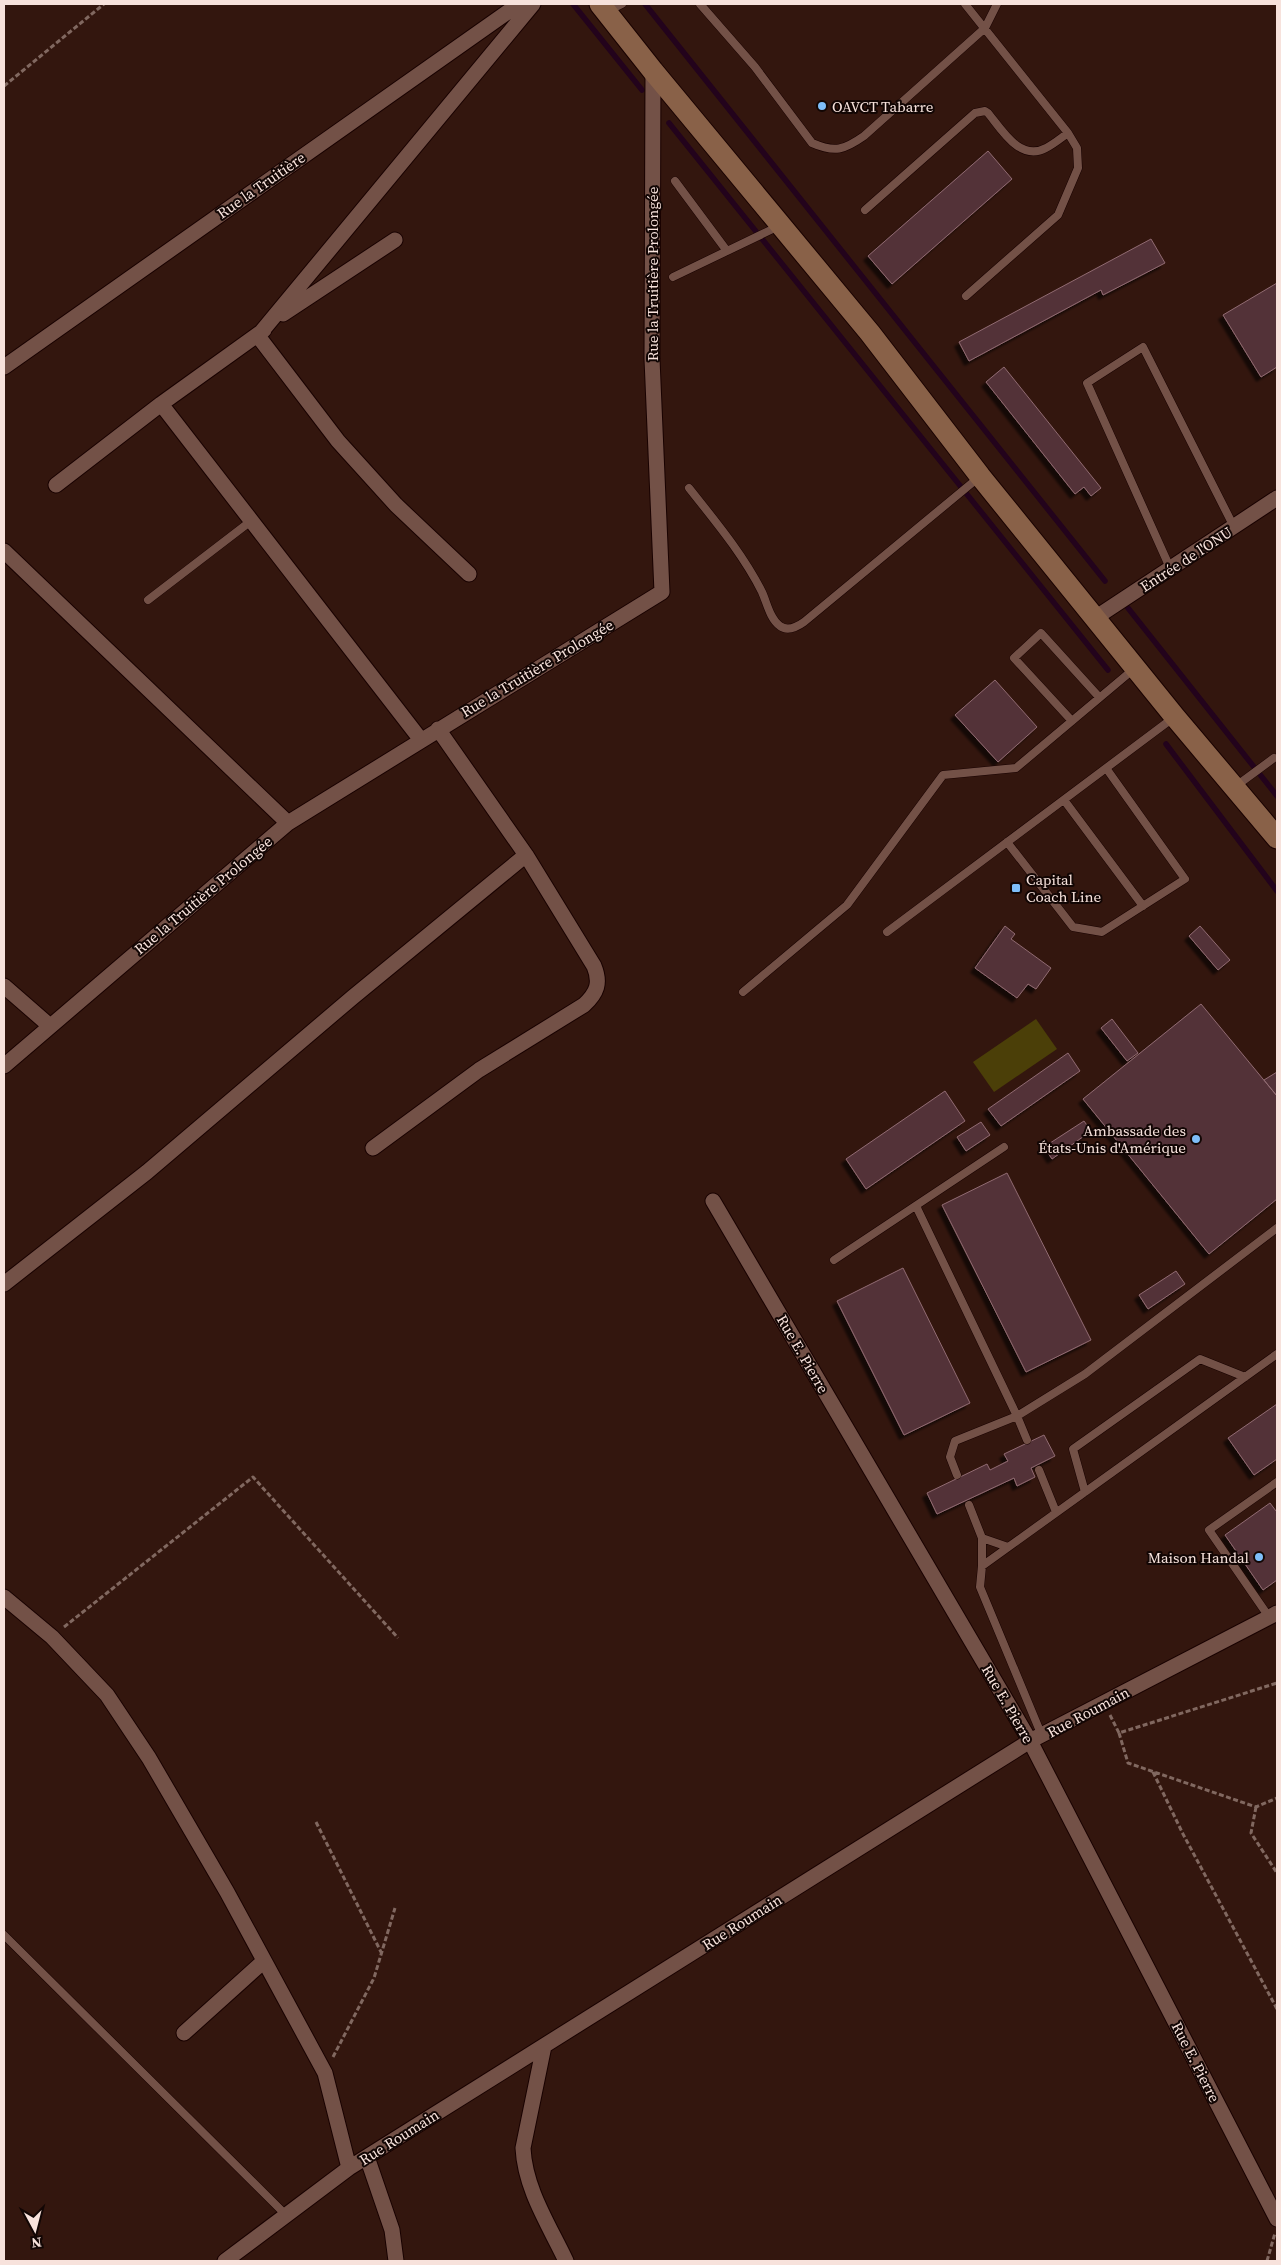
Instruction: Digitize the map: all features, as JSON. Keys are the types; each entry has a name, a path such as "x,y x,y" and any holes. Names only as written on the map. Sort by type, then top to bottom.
{"main road":[{"path":"610,6 653,71 870,333 980,476 1136,667 1174,717 1277,838"}],"street":[{"name":"Rue la Truitière","path":"4,367 519,4"},
{"path":"258,336 533,4"},
{"name":"Rue la Truitière Prolongée","path":"4,1066 288,822 662,592 652,359 653,71"},
{"path":"56,485 161,404 258,336 287,311 395,240"},
{"path":"258,336 338,441 396,505 469,574"},
{"path":"161,404 421,740"},
{"name":"Entrée de l'ONU","path":"1095,618 1171,570 1277,498"},
{"path":"4,551 288,822"},
{"path":"373,1148 479,1070 584,1005 598,988 598,975 594,966 526,854 438,729"},
{"path":"4,1284 147,1172 353,997 526,854"},
{"path":"4,986 50,1026"},
{"name":"Rue E. Pierre","path":"713,1202 1036,1739 1277,2219"},
{"path":"4,1597 52,1637 107,1695 149,1758 325,2073 348,2168"},
{"name":"Rue Roumain","path":"225,2261 348,2168 1036,1739 1273,1615"},
{"path":"184,2033 264,1961"},
{"path":"544,2046 524,2148 524,2163 531,2188 566,2261"},
{"path":"367,2157 392,2230 396,2261"}],"lane":[{"path":"700,4 755,67 812,143 826,149 839,150 854,144 864,136 985,28 997,4"},
{"path":"965,4 1068,133 1077,148 1078,168 1058,215 966,296"},
{"path":"865,210 975,113 985,111 988,113 1003,133 1016,146 1029,151 1045,149 1068,133"},
{"path":"675,181 727,251"},
{"path":"673,276 780,225"},
{"path":"1171,570 1087,383 1143,348 1234,527"},
{"path":"689,488 746,562 775,620 781,627 788,629 796,628 804,622 980,476"},
{"path":"148,600 251,521"},
{"path":"1072,721 1014,658 1041,634 1099,697"},
{"path":"743,992 847,905 943,775 1016,768 1136,667"},
{"path":"887,932 1174,717"},
{"path":"1234,788 1274,758"},
{"path":"1007,842 1073,927 1102,932 1185,879 1106,768"},
{"path":"1064,800 1143,906"},
{"path":"834,1260 1004,1147"},
{"path":"916,1206 1027,1440"},
{"path":"957,1475 950,1457 955,1441 1017,1416 1085,1374 1277,1228"},
{"path":"982,1566 1277,1354"},
{"path":"1084,1492 1073,1449 1200,1359 1245,1377"},
{"path":"1039,1470 1056,1512"},
{"path":"1273,1615 1208,1530 1277,1482"},
{"path":"969,1505 982,1538 980,1587 1036,1739"},
{"path":"982,1538 1008,1547"},
{"path":"4,1935 285,2214"}],"path":[{"path":"4,86 104,4"},
{"path":"52,1637 253,1477 398,1638"},
{"path":"1119,1733 1277,1683"},
{"path":"1104,1703 1119,1733 1128,1763 1256,1806 1277,1798"},
{"path":"1153,1772 1183,1834 1277,2009"},
{"path":"1256,1806 1251,1833 1277,1873"},
{"path":"316,1822 382,1952"},
{"path":"325,2073 374,1978 395,1908"},
{"path":"1267,2261 1277,2228"}],"shaded area":[{"path":"1036,1019 1057,1049 994,1092 973,1062"}],"building":[{"path":"988,151 1012,179 892,284 868,256"},
{"path":"1151,239 1165,263 1103,295 1101,290 969,361 959,342"},
{"path":"1277,283 1277,367 1261,377 1223,315"},
{"path":"1004,367 1101,488 1091,496 1084,487 1075,494 986,382"},
{"path":"995,680 1037,727 998,762 955,715"},
{"path":"1005,926 1015,934 1011,939 1051,968 1036,989 1028,984 1017,998 975,968"},
{"path":"1200,926 1230,960 1218,970 1189,936"},
{"name":"Ambassade des États-Unis d'Amérique","path":"1201,1004 1277,1096 1277,1199 1209,1254 1083,1099"},
{"path":"1112,1019 1138,1053 1127,1061 1101,1028"},
{"path":"1068,1053 1080,1071 1001,1126 988,1109"},
{"path":"1277,1072 1277,1096 1264,1080"},
{"path":"945,1091 965,1121 866,1189 846,1159"},
{"path":"1084,1121 1091,1131 1052,1159 1044,1147"},
{"path":"981,1122 990,1135 966,1151 957,1137"},
{"path":"1007,1173 1091,1340 1026,1372 942,1205"},
{"path":"903,1268 970,1403 904,1435 837,1301"},
{"path":"1176,1271 1185,1284 1148,1309 1139,1295"},
{"path":"1277,1404 1277,1459 1254,1475 1228,1438"},
{"path":"1044,1435 1055,1456 1031,1468 1035,1477 1017,1486 1014,1478 937,1514 927,1493 987,1464 990,1470 1008,1461 1004,1454"},
{"name":"Maison Handal","path":"1270,1503 1277,1510 1277,1580 1263,1590 1225,1535"}],"waterway":[{"path":"573,4 642,90"},
{"path":"645,4 1105,581"},
{"path":"669,123 1108,670"},
{"path":"1128,608 1277,796"},
{"path":"1166,744 1277,891"}],"place":[{"name":"OAVCT Tabarre","path":"822,106"},
{"name":"Capital Coach Line","path":"1016,888"},
{"name":"Ambassade des États-Unis d'Amérique","path":"1196,1139"},
{"name":"Maison Handal","path":"1259,1557"}]}
